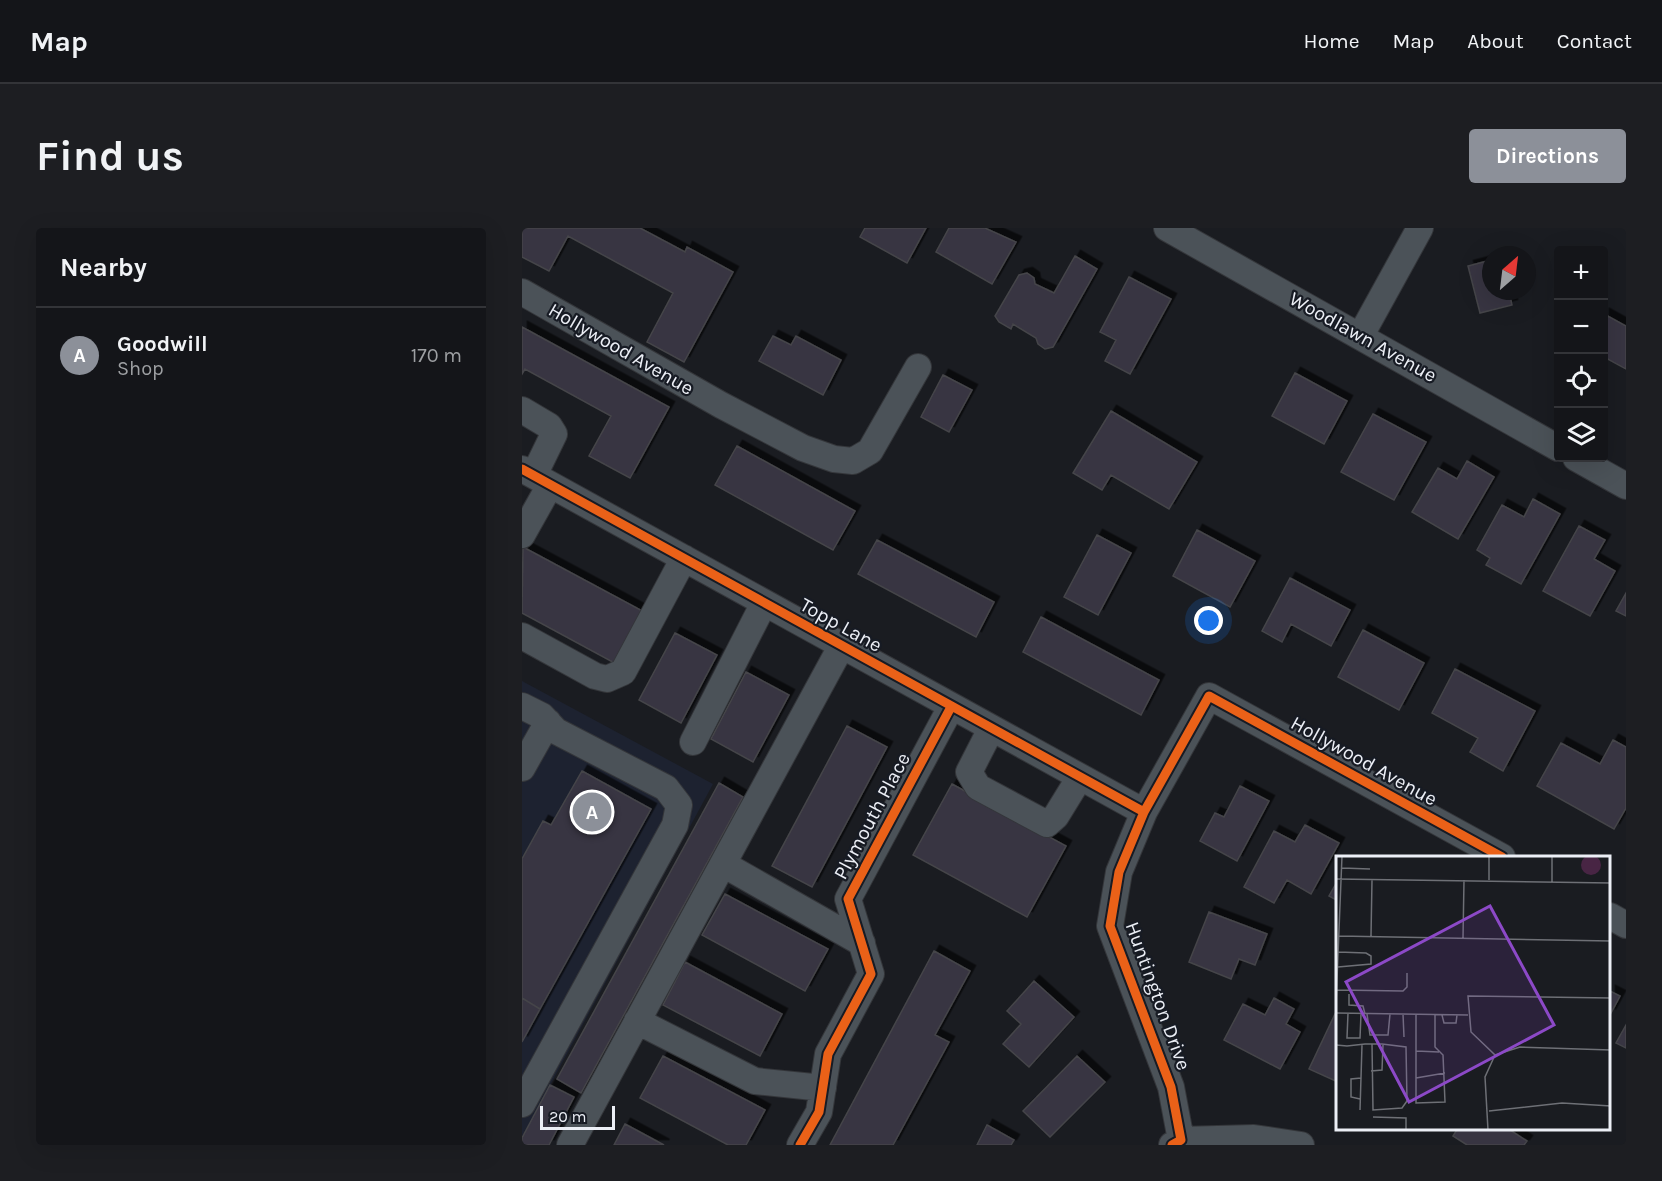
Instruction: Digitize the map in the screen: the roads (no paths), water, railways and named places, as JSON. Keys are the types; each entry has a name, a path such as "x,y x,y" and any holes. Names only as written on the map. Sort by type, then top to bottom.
{"street":[{"name":"Woodlawn Avenue","path":"1167,228 1361,335 1554,446"},
{"path":"1361,335 1420,228"},
{"name":"Hollywood Avenue","path":"522,292 721,405 803,448 834,459 853,460 870,451 918,367"},
{"path":"522,410 549,426 554,434 535,476 522,535"},
{"path":"1583,462 1626,486"},
{"name":"Topp Lane","path":"535,476 1143,812"},
{"path":"522,636 595,676 608,679 623,672 684,558"},
{"path":"693,742 764,603"},
{"path":"570,1145 842,645"},
{"name":"Hollywood Avenue","path":"1209,696 1500,856"},
{"name":"Huntington Drive","path":"1177,1142 1171,1087 1110,926 1119,872 1143,812 1209,696"},
{"path":"522,706 548,722 556,731 666,788 679,805 675,825 522,1104"},
{"name":"Plymouth Place","path":"800,1145 819,1112 828,1054 871,974 848,899 951,707"},
{"path":"522,768 548,722"},
{"path":"991,729 969,772 978,787 1047,824 1056,816 1080,777"},
{"path":"723,864 862,943"},
{"path":"1611,917 1626,925"},
{"path":"637,1021 755,1081 823,1088"},
{"path":"1177,1142 1254,1138 1301,1145"}],"place":[{"name":"Goodwill","path":"592,812"}]}
